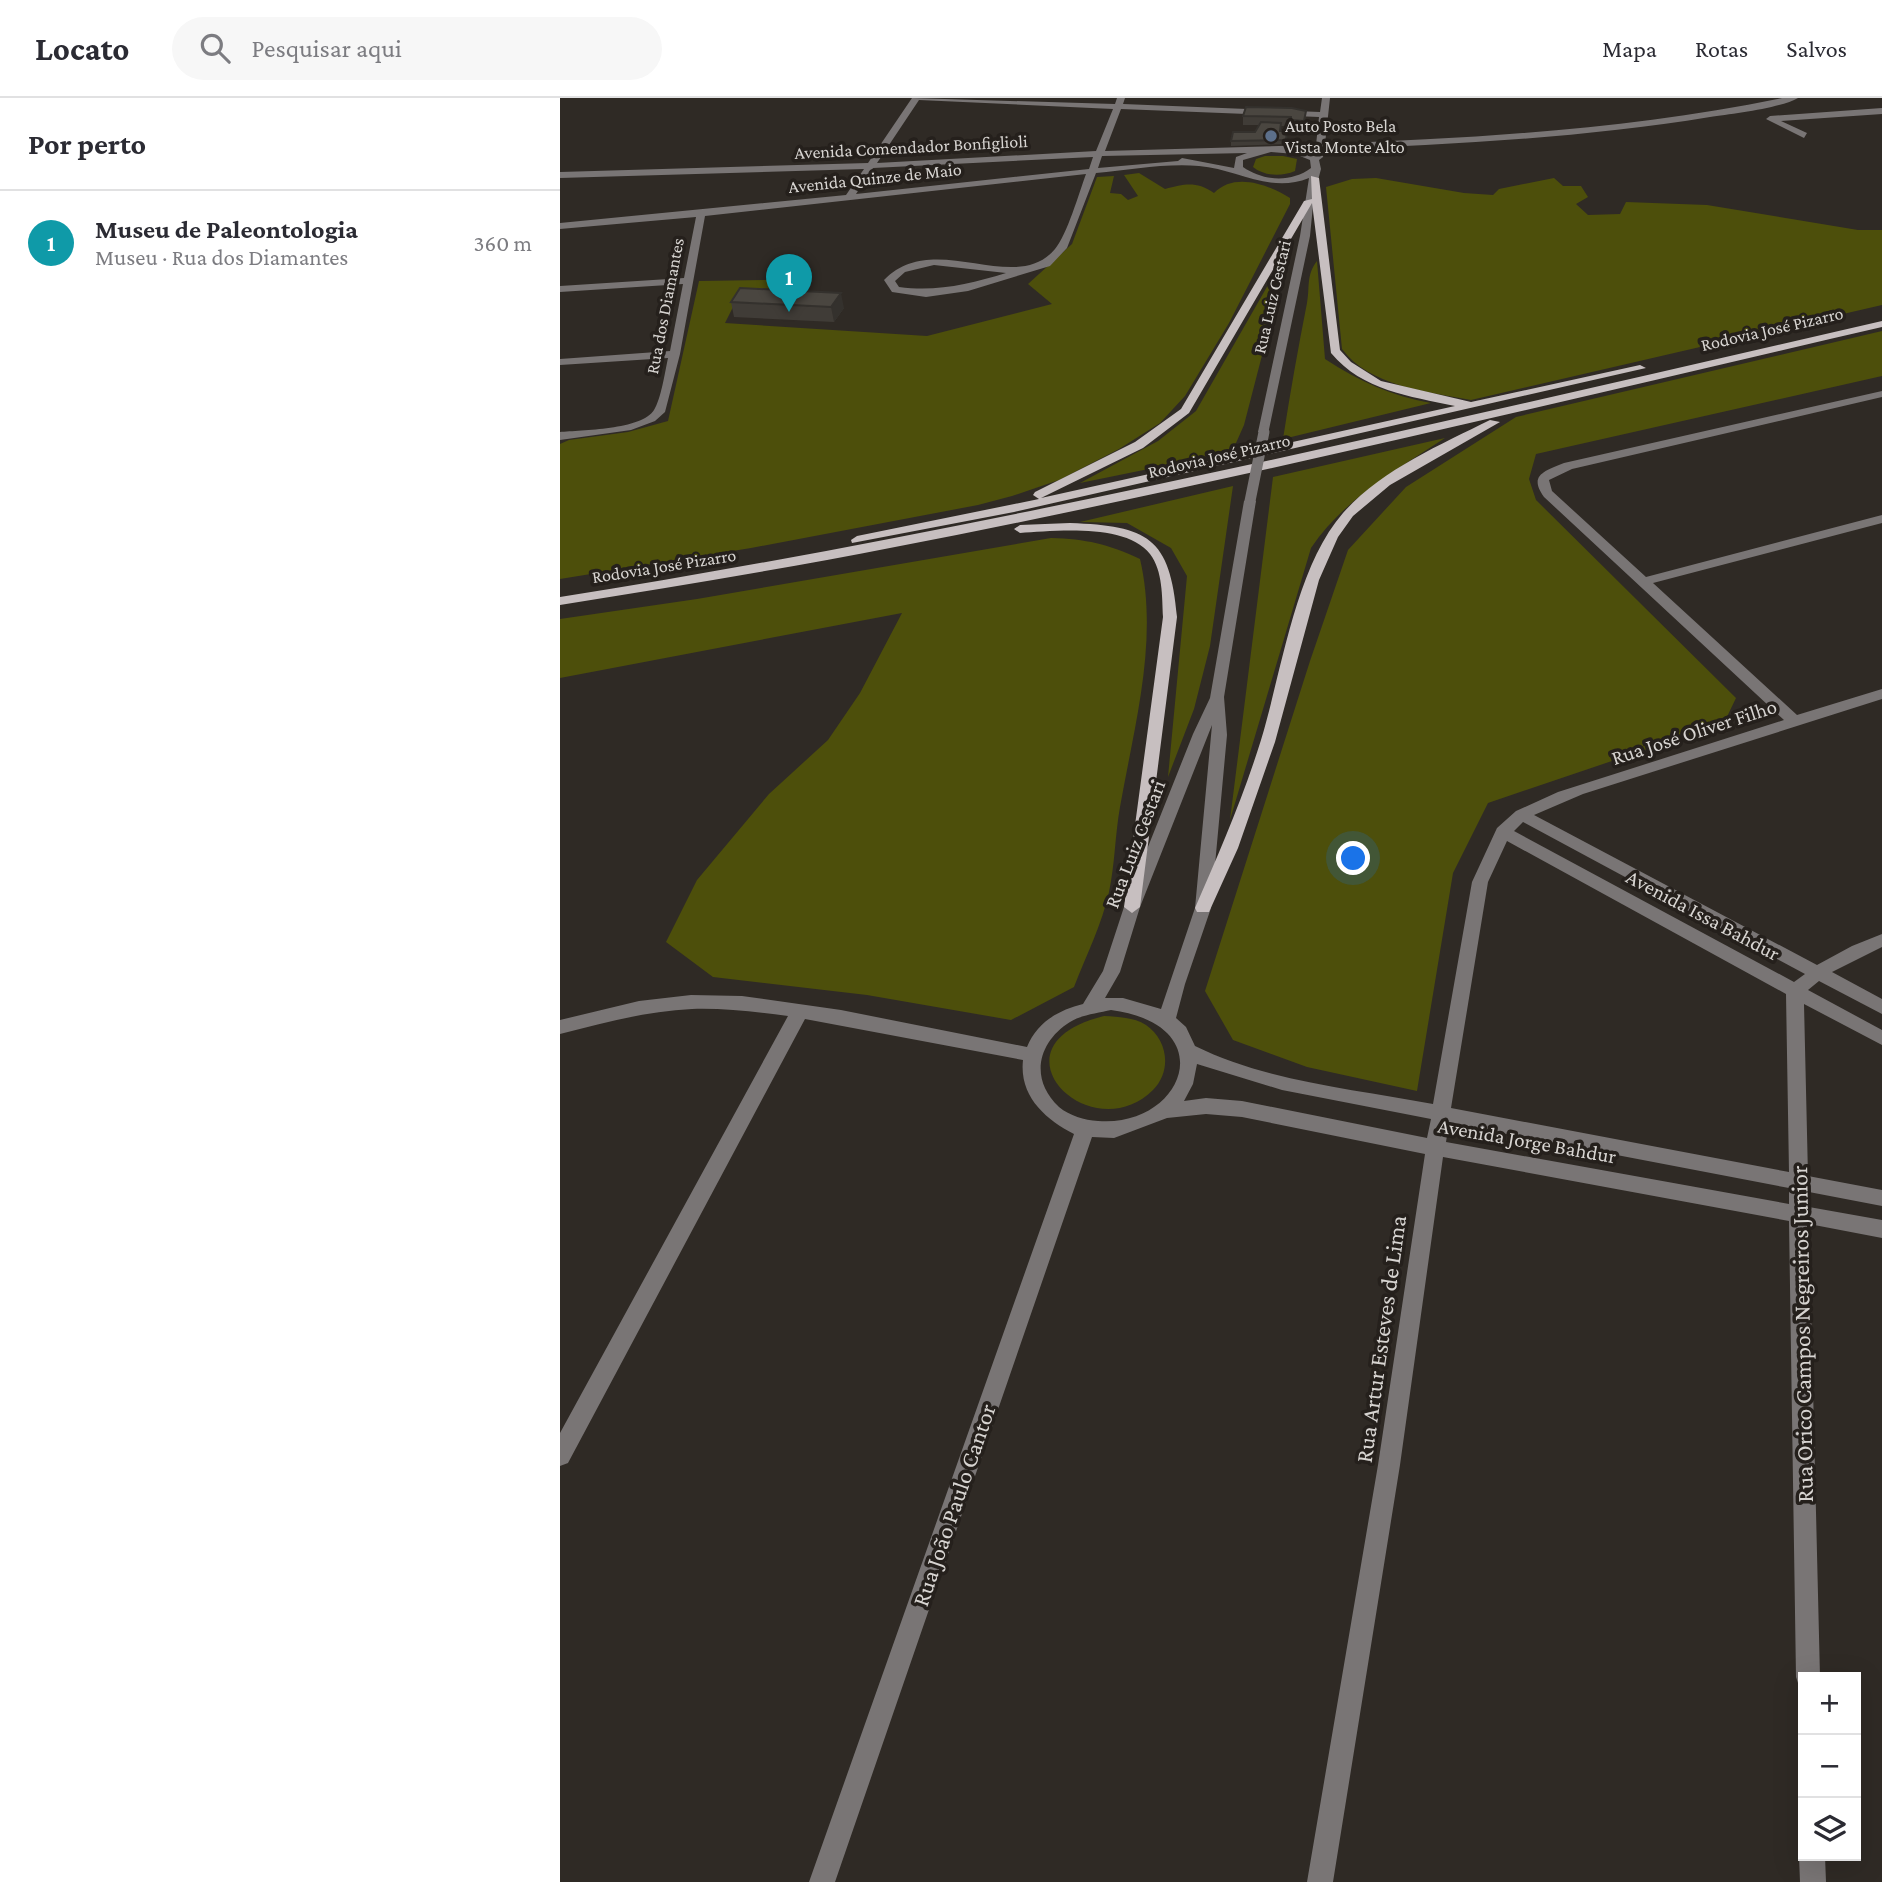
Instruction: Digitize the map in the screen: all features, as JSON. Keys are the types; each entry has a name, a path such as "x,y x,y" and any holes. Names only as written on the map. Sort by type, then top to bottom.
{"main road":[{"path":"1316,170 1335,351 1344,364 1389,387 1474,406"},
{"path":"1014,508 1139,445 1185,411 1309,198"},
{"name":"Rodovia José Pizarro","path":"560,590 743,561 1014,508 1882,312"},
{"name":"Rodovia José Pizarro","path":"560,601 787,565 952,534 1516,410 1882,324"},
{"path":"1203,908 1230,848 1255,778 1320,556 1336,530 1353,511 1403,472 1516,410"},
{"path":"952,534 1041,528 1100,528 1116,531 1153,549 1167,579 1170,617 1132,907"}],"street":[{"path":"850,196 868,166 918,98 1120,102 1324,116"},
{"name":"Rua Luiz Cestari","path":"1167,1020 1176,984 1203,908 1220,735 1217,697 1250,501 1305,236 1309,198 1322,147 1326,98"},
{"path":"1742,98 1751,108 1804,135"},
{"path":"1276,149 1591,132 1681,122 1794,98"},
{"path":"1020,272 950,263 920,264 900,269 889,280 896,290 926,294 968,288 1020,272 1046,264 1062,248 1120,102"},
{"path":"1770,119 1882,111"},
{"path":"1262,179 1294,179 1316,170 1314,159 1299,152 1276,149"},
{"name":"Avenida Comendador Bonfiglioli","path":"560,175 868,166 1100,153 1276,149"},
{"path":"1248,176 1238,168 1239,159 1264,150"},
{"path":"1116,153 1212,165 1289,186 1309,198"},
{"name":"Avenida Quinze de Maio","path":"560,226 701,214 1094,169 1194,163"},
{"name":"Rua dos Diamantes","path":"560,436 639,424 654,418 662,406 675,355 701,214"},
{"path":"560,289 688,281"},
{"path":"560,362 675,355"},
{"path":"1794,721 1548,494 1543,487 1545,477 1568,466 1882,394"},
{"path":"1643,582 1882,519"},
{"name":"Rua José Oliver Filho","path":"1522,816 1584,789 1882,694"},
{"name":"Rua Luiz Cestari","path":"1091,1006 1111,972 1132,907 1217,697"},
{"name":"Rua Artur Esteves de Lima","path":"1320,1882 1389,1465 1440,1115 1480,882 1503,832 1522,816"},
{"name":"Avenida Issa Bahdur","path":"1522,816 1882,1007"},
{"name":"Avenida Issa Bahdur","path":"1503,832 1882,1038"},
{"path":"1795,991 1816,972 1848,954 1882,940"},
{"name":"Rua Orico Campos Negreiros Junior","path":"1795,991 1808,1672"},
{"path":"560,1027 639,1008 691,1002 742,1003 841,1017 1033,1055"},
{"path":"1132,1005 1167,1020 1180,1034 1188,1051 1189,1072 1181,1093 1164,1111 1141,1124 1114,1130 1086,1128 1066,1122 1049,1110 1037,1096 1031,1079 1037,1043 1051,1026 1069,1014 1091,1006 1132,1005"},
{"path":"560,1455 800,1011"},
{"name":"Avenida Jorge Bahdur","path":"1188,1051 1235,1072 1440,1115 1882,1198"},
{"name":"Avenida Jorge Bahdur","path":"1164,1111 1206,1105 1242,1109 1436,1148 1882,1229"},
{"name":"Rua João Paulo Cantor","path":"822,1882 1086,1128"},
{"path":"1812,1861 1813,1882"}],"shaded area":[{"path":"1265,156 1297,159 1295,171 1273,175 1253,167 1256,159"},
{"path":"1139,173 1165,189 1190,185 1214,193 1231,183 1251,182 1272,188 1290,198 1290,204 1229,323 1185,396 1160,423 1119,449 1059,480 978,505 751,548 560,579 560,444 569,440 628,432 668,421 699,281 766,280 775,267 795,269 772,299 737,299 725,323 927,336 1052,304 1028,284 1072,244 1097,177 1114,176 1110,193 1121,194 1128,200 1138,196 1124,175"},
{"path":"1376,178 1464,193 1493,195 1499,189 1554,178 1563,186 1581,186 1588,197 1576,204 1588,215 1620,214 1626,202 1707,205 1858,230 1882,230 1882,305 1471,400 1418,390 1383,379 1368,371 1342,349 1326,187 1352,179"},
{"path":"1317,261 1325,359 1376,387 1431,403 1283,439 1310,276"},
{"path":"1276,271 1281,282 1244,425 1232,452 1080,483 1158,441 1196,411"},
{"path":"1882,331 1882,376 1536,454 1529,479 1536,500 1736,698 1724,723 1488,803 1453,873 1417,1091 1307,1067 1233,1040 1205,991 1348,550 1406,487 1516,417"},
{"path":"1445,438 1355,500 1311,548 1230,820 1273,477"},
{"path":"1233,486 1210,646 1194,709 1168,777 1187,576 1171,548 1127,523 1080,522"},
{"path":"1051,538 1097,543 1140,559 1147,621 1142,683 1120,807 1109,892 1098,928 1074,987 1011,1020 867,995 713,977 666,942 697,880 769,794 828,740 860,693 902,613 560,678 560,619 697,599"},
{"path":"1104,1016 1141,1022 1153,1031 1163,1047 1165,1065 1159,1082 1153,1090 1128,1106 1102,1109 1078,1101 1060,1087 1050,1069 1052,1049 1069,1030"}],"building":[{"path":"1246,107 1306,111 1304,121 1291,120 1291,117 1243,116"},
{"name":"Auto Posto Bela Vista Monte Alto","path":"1261,122 1281,123 1280,131 1287,131 1286,140 1231,141 1233,132 1255,132"},
{"path":"740,288 841,293 831,307 731,302"}],"place":[{"name":"Auto Posto Bela Vista Monte Alto","path":"1271,136"},
{"name":"Museu de Paleontologia","path":"789,312"}]}
